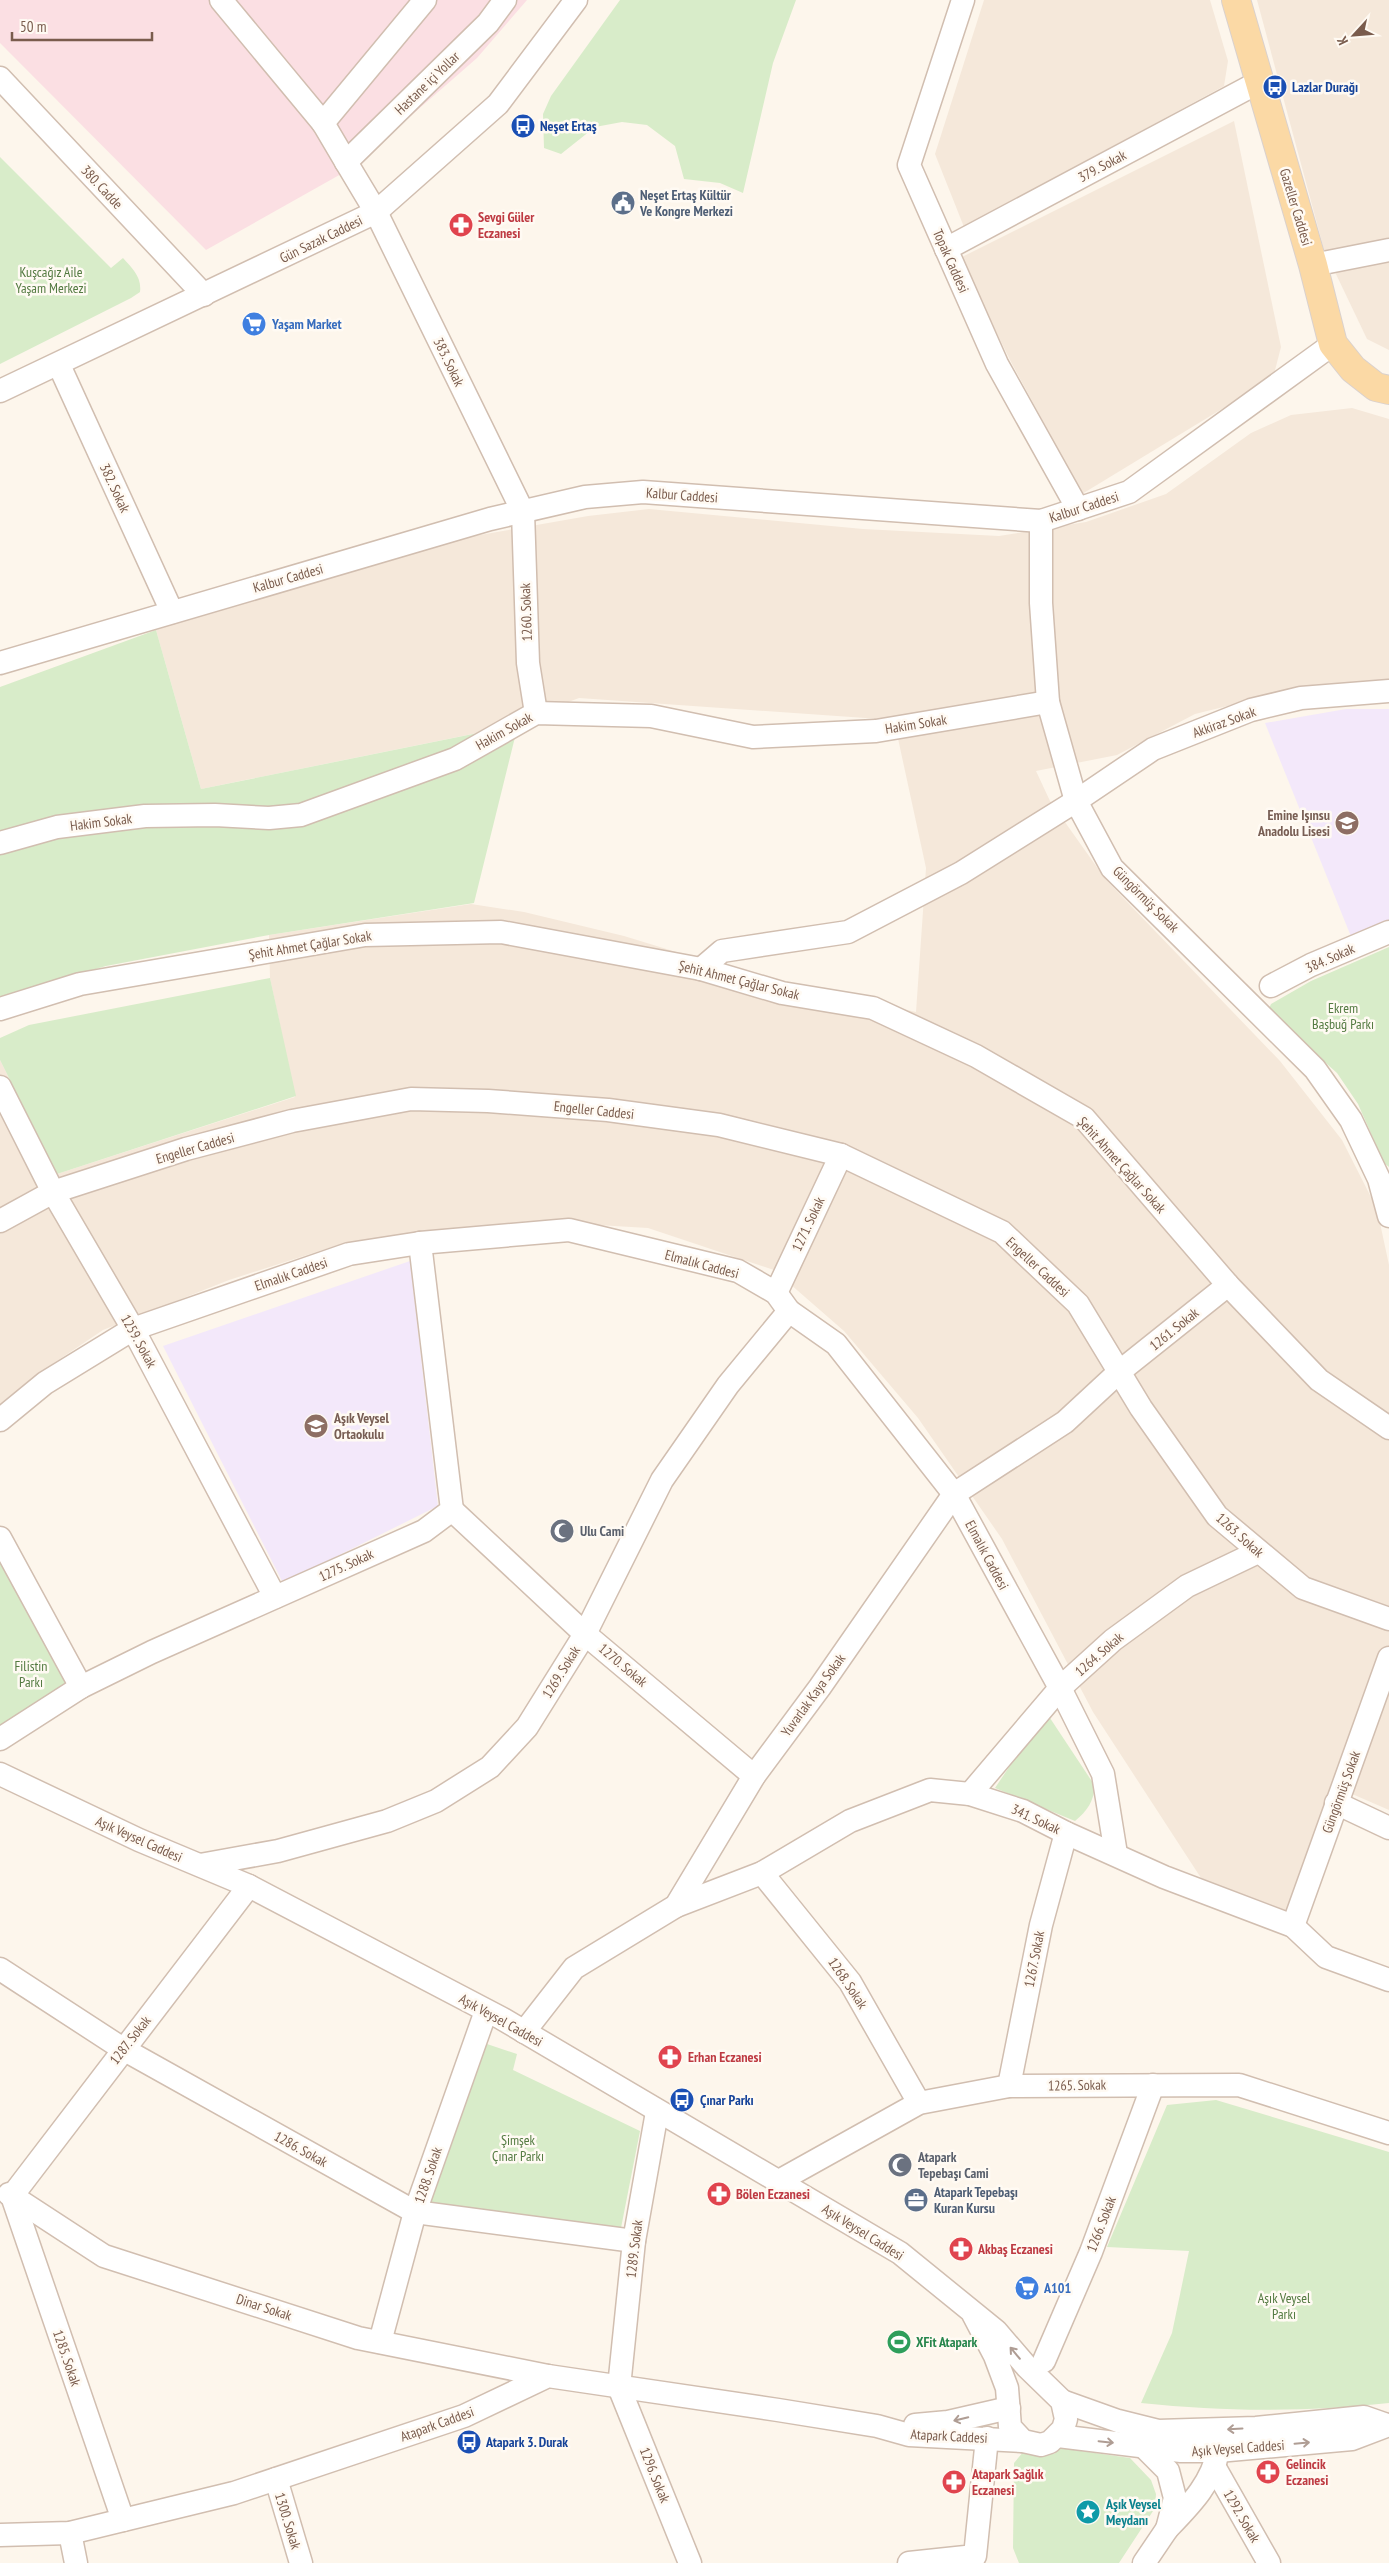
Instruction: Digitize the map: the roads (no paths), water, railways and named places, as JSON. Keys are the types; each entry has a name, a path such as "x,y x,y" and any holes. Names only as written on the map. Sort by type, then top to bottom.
{"main road":[{"name":"Gazeller Caddesi","path":"1236,0 1313,265 1333,344 1353,369 1376,387 1389,390"}],"street":[{"path":"221,0 323,123 376,212"},
{"path":"323,123 425,0"},
{"name":"Hastane içi Yollar","path":"346,162 488,24 505,0"},
{"name":"Gün Sazak Caddesi","path":"0,391 376,212 498,104 576,0"},
{"name":"Topak Caddesi","path":"964,0 909,165 997,364 1078,509"},
{"name":"380. Cadde","path":"0,78 204,295"},
{"name":"379. Sokak","path":"946,249 1259,82"},
{"name":"383. Sokak","path":"376,212 523,512"},
{"path":"1313,265 1389,250"},
{"name":"Kalbur Caddesi","path":"0,663 523,512 585,497 643,492 1042,521 1129,492 1333,344"},
{"name":"382. Sokak","path":"58,365 172,612"},
{"name":"1260. Sokak","path":"523,512 528,663 536,713"},
{"name":"Güngörmüş Sokak","path":"1042,521 1041,603 1048,702 1076,801 1112,868 1315,1069 1351,1120 1384,1178 1389,1216"},
{"name":"Akkiraz Sokak","path":"701,969 722,951 848,932 961,873 1076,801 1153,749 1251,710 1301,698 1389,691"},
{"name":"Hakim Sokak","path":"0,843 57,827 145,816 215,814 269,818 301,816 455,758 536,713 651,716 753,737 876,730 1048,702"},
{"name":"Şehit Ahmet Çağlar Sokak","path":"0,1009 80,984 365,934 501,932 701,969 782,993 874,1008 976,1056 1084,1118 1228,1285 1319,1380 1389,1428"},
{"name":"384. Sokak","path":"1271,986 1311,965 1389,932"},
{"name":"1259. Sokak","path":"0,1087 53,1192 133,1329 275,1597"},
{"name":"Engeller Caddesi","path":"0,1221 53,1192 186,1149 273,1126 411,1099 488,1101 608,1110 719,1125 840,1155 1002,1232 1078,1304 1119,1372"},
{"name":"1271. Sokak","path":"776,1293 840,1155"},
{"name":"Elmalık Caddesi","path":"0,1420 45,1383 133,1329 349,1254 420,1243 569,1230 738,1271 776,1293 789,1311 836,1344 954,1494 1060,1688 1103,1774 1116,1854"},
{"path":"420,1243 452,1510"},
{"name":"1261. Sokak","path":"1119,1372 1228,1285"},
{"name":"1269. Sokak","path":"200,1865 278,1850 387,1822 436,1801 490,1767 527,1727 585,1634 662,1480 728,1384 789,1311"},
{"name":"Yuvarlak Kaya Sokak","path":"524,2032 574,1968 676,1906 754,1776 820,1687 954,1494 1065,1422 1119,1372"},
{"name":"1263. Sokak","path":"1119,1372 1146,1415 1217,1516 1303,1588 1389,1619"},
{"name":"1275. Sokak","path":"0,1739 81,1687 275,1597 424,1531 452,1510"},
{"name":"1270. Sokak","path":"452,1510 585,1634 754,1776"},
{"path":"0,1538 81,1687"},
{"name":"1264. Sokak","path":"970,1794 1060,1688 1113,1640 1187,1586 1258,1552"},
{"name":"Güngörmüş Sokak","path":"1293,1926 1389,1658"},
{"name":"Aşık Veysel Caddesi","path":"0,1774 139,1840 249,1886 524,2032 657,2112 779,2181 900,2253 973,2314 996,2330 1055,2395"},
{"name":"341. Sokak","path":"676,1906 762,1873 850,1821 921,1793 930,1790 970,1794 1023,1811 1066,1833 1164,1877 1293,1926 1326,1957 1389,1980"},
{"path":"1336,1804 1389,1828"},
{"name":"1267. Sokak","path":"1009,2086 1041,1925 1066,1833"},
{"name":"1268. Sokak","path":"762,1873 850,1982 919,2103"},
{"name":"1287. Sokak","path":"6,2192 123,2049 249,1886"},
{"name":"1286. Sokak","path":"0,1969 123,2049 415,2212 634,2241"},
{"name":"1288. Sokak","path":"380,2342 415,2212 486,2011"},
{"name":"1266. Sokak","path":"1044,2361 1091,2252 1153,2085"},
{"name":"1265. Sokak","path":"779,2181 919,2103 1009,2086 1239,2086 1389,2133"},
{"name":"1289. Sokak","path":"619,2387 634,2241 657,2112"},
{"name":"Dinar Sokak","path":"6,2192 104,2256 358,2338 548,2376"},
{"name":"1285. Sokak","path":"6,2192 123,2520"},
{"name":"Aşık Veysel Caddesi","path":"973,2314 996,2356 1007,2388 1010,2427 1022,2441 1041,2445 1058,2436 1181,2451 1216,2460 1352,2439 1388,2425"},
{"name":"Atapark Caddesi","path":"0,2535 70,2534 234,2493 464,2416 548,2376 877,2426 909,2435 1022,2441"},
{"name":"1296. Sokak","path":"619,2387 690,2563"},
{"name":"Aşık Veysel Caddesi","path":"1009,2408 1013,2399 1020,2392 1028,2388 1055,2395 1118,2421 1158,2431 1256,2428 1364,2417 1388,2425"},
{"path":"1055,2395 1066,2419 1058,2436"},
{"name":"Atapark Caddesi","path":"877,2426 948,2422 1009,2408"},
{"path":"909,2563 975,2556 987,2438"},
{"path":"1143,2446 1168,2472 1175,2498 1167,2529"},
{"path":"1144,2563 1167,2529 1194,2501 1216,2460"},
{"name":"1292. Sokak","path":"1216,2460 1269,2563"},
{"name":"1300. Sokak","path":"276,2479 301,2563"},
{"path":"70,2534 76,2563"}],"place":[{"name":"Lazlar Durağı","path":"1275,87"},
{"name":"Neşet Ertaş","path":"523,126"},
{"name":"Neşet Ertaş Kültür Ve Kongre Merkezi","path":"623,203"},
{"name":"Sevgi Güler Eczanesi","path":"461,225"},
{"name":"Yaşam Market","path":"254,324"},
{"name":"Emine Işınsu Anadolu Lisesi","path":"1347,823"},
{"name":"Aşık Veysel Ortaokulu","path":"316,1426"},
{"name":"Ulu Cami","path":"562,1531"},
{"name":"Erhan Eczanesi","path":"670,2057"},
{"name":"Çınar Parkı","path":"682,2100"},
{"name":"Atapark Tepebaşı Cami","path":"900,2165"},
{"name":"Bölen Eczanesi","path":"719,2194"},
{"name":"Atapark Tepebaşı Kuran Kursu","path":"916,2200"},
{"name":"Akbaş Eczanesi","path":"961,2249"},
{"name":"A101","path":"1027,2288"},
{"name":"XFit Atapark","path":"899,2342"},
{"name":"Atapark 3. Durak","path":"469,2442"},
{"name":"Gelincik Eczanesi","path":"1268,2472"},
{"name":"Atapark Sağlık Eczanesi","path":"954,2482"},
{"name":"Aşık Veysel Meydanı","path":"1088,2512"}],"park label":[{"name":"Kuşcağız Aile Yaşam Merkezi","path":"51,280"},
{"name":"Ekrem Başbuğ Parkı","path":"1343,1016"},
{"name":"Filistin Parkı","path":"31,1674"},
{"name":"Şimşek Çınar Parkı","path":"518,2148"},
{"name":"Aşık Veysel Parkı","path":"1284,2306"}]}
